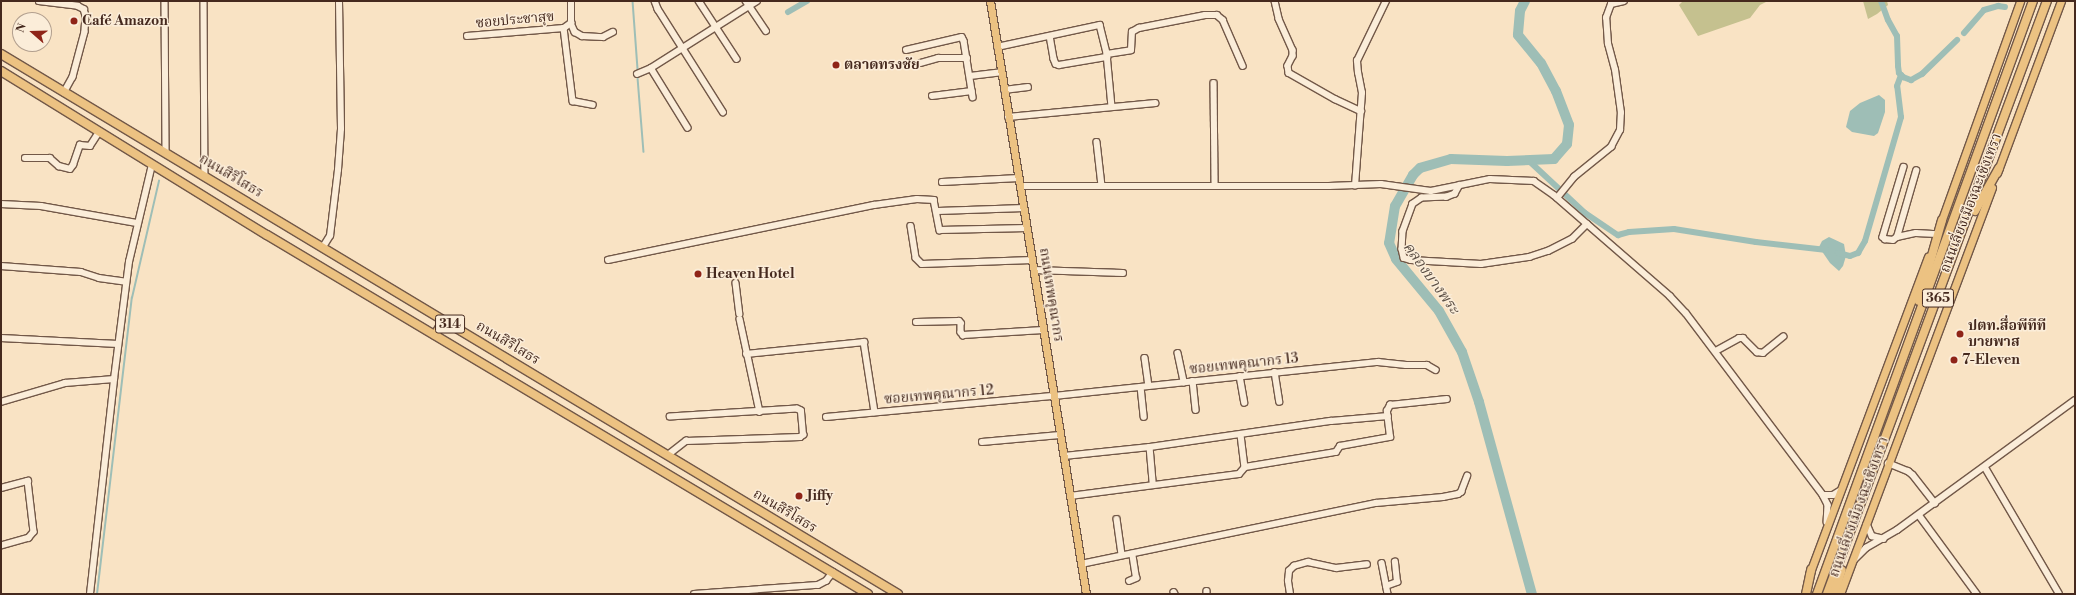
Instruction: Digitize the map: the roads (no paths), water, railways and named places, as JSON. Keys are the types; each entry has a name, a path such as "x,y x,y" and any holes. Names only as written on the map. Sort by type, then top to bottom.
{"highway":[{"name":"ถนนเลี่ยงเมืองฉะเชิงเทรา","path":"1817,594 2033,1"},
{"name":"ถนนเลี่ยงเมืองฉะเชิงเทรา","path":"1827,594 2047,1"},
{"name":"ถนนสิริโสธร","path":"1,54 64,93 205,175 898,594"},
{"name":"ถนนสิริโสธร","path":"1,71 152,165 868,594"},
{"path":"1961,236 1998,168"},
{"path":"1900,367 1942,220"},
{"path":"435,335 444,320"},
{"path":"1834,594 1875,466"},
{"path":"1806,594 1811,570"}],"main road":[{"name":"ถนนเทพคุณากร","path":"990,1 1086,594"},
{"name":"ถนนเลี่ยงเมืองฉะเชิงเทรา","path":"1802,594 1937,234 2020,1"},
{"name":"ถนนเลี่ยงเมืองฉะเชิงเทรา","path":"1840,594 2061,1"}],"street":[{"path":"39,1 78,6 84,9 86,16 85,32 73,77 64,93"},
{"path":"164,1 166,152"},
{"path":"204,1 205,175"},
{"path":"323,247 330,236 338,170 341,129 339,1"},
{"name":"ซอยประชาสุข","path":"467,36 564,28 571,23 571,1"},
{"path":"655,1 658,9 684,47 723,112"},
{"path":"699,1 717,26 737,59"},
{"path":"637,74 651,68 717,26 748,3 757,1"},
{"path":"1275,1 1278,19 1293,50 1293,56 1288,66 1289,73 1361,111"},
{"path":"1356,186 1362,93 1357,61 1386,1"},
{"path":"1557,198 1574,177 1611,147 1620,130 1621,114 1615,70 1608,44 1606,18 1611,4 1624,1"},
{"path":"748,3 766,31"},
{"path":"1050,36 1054,59 1056,64 1059,65 1131,50 1131,35 1134,30 1139,28 1190,18 1217,15 1223,20 1243,66"},
{"path":"571,23 575,32 582,36 603,36 614,32"},
{"path":"997,47 1100,25 1107,55 1112,107"},
{"name":"ซอยประชาสุข","path":"564,28 573,101 593,105"},
{"path":"906,50 960,37 964,41 973,97"},
{"path":"921,63 938,58 967,58"},
{"path":"651,68 688,128"},
{"path":"970,76 1001,72"},
{"path":"1214,83 1215,186"},
{"path":"1004,90 1028,87"},
{"path":"932,96 972,91"},
{"path":"1008,117 1155,103"},
{"path":"25,158 50,158 59,166 70,169 73,165 80,145 90,146 100,132"},
{"path":"1097,142 1102,186"},
{"path":"90,594 126,282 137,223 152,165"},
{"path":"1904,167 1883,237 1885,239 1893,240 1897,237 1916,234 1937,234"},
{"path":"1897,237 1916,171"},
{"path":"942,182 1019,178"},
{"path":"1020,186 1356,186 1386,184 1431,191 1490,179 1534,181 1557,198 1670,296 1716,351 1823,495 1828,505 1828,513 1819,549"},
{"path":"1460,185 1454,194 1447,197 1422,198 1413,204 1403,231 1402,249 1404,258 1412,260 1481,264 1529,257 1548,251 1572,239 1587,224"},
{"path":"608,260 874,205 931,199 936,202 939,229 942,231 1027,228"},
{"path":"1,204 41,206 137,223"},
{"path":"938,211 1024,208"},
{"path":"911,226 916,258 922,264 1032,260"},
{"path":"1,266 81,272 99,278 126,282"},
{"path":"1034,270 1123,273"},
{"path":"736,284 746,354 760,412"},
{"path":"916,322 959,321 961,323 961,332 963,335 1043,330"},
{"path":"1,338 118,344"},
{"path":"1716,351 1739,338 1743,338 1757,352 1763,353 1784,338"},
{"path":"746,354 864,342 875,412"},
{"path":"1178,353 1184,382"},
{"path":"1145,358 1149,386"},
{"name":"ซอยเทพคุณากร 13","path":"1054,396 1378,362 1406,365 1427,365 1436,370"},
{"path":"1275,372 1280,402"},
{"path":"1240,376 1245,403"},
{"path":"1,402 65,383 114,379"},
{"path":"1193,381 1196,410"},
{"path":"1141,387 1144,417"},
{"name":"ซอยเทพคุณากร 12","path":"826,417 1054,396"},
{"path":"1070,496 1239,474 1245,467 1336,452 1340,446 1387,438 1391,434 1388,409 1393,404 1447,399"},
{"path":"1852,562 1866,548 1884,539 1919,515 2075,400"},
{"path":"668,455 686,441 800,437 803,435 800,410 670,417"},
{"path":"1064,456 1241,435 1331,420 1388,416"},
{"path":"982,442 1060,435"},
{"path":"1241,435 1245,467"},
{"path":"1150,447 1153,485"},
{"path":"1888,463 1908,471 1913,475 1935,503"},
{"path":"1985,467 2060,593"},
{"path":"1081,564 1376,503 1443,497 1458,494 1461,492 1467,476"},
{"path":"1,488 28,481 34,532 29,538 1,546"},
{"path":"1823,495 1833,495 1841,490"},
{"path":"1919,515 1976,594"},
{"path":"1117,519 1122,555"},
{"path":"1867,524 1872,536 1884,539"},
{"path":"1129,581 1136,578 1132,554"},
{"path":"1290,594 1288,581 1289,571 1294,566 1308,562 1336,568 1367,564"},
{"path":"1386,586 1397,582 1395,562"},
{"path":"1382,563 1388,594"},
{"path":"694,594 818,585 826,581 833,572"}],"water":[{"path":"1879,95 1885,100 1885,112 1878,133 1874,136 1852,132 1846,127 1850,111 1860,103"},
{"path":"1829,237 1844,244 1846,256 1843,266 1839,271 1830,263 1819,247 1822,241"}],"waterway":[{"path":"633,1 638,69"},
{"path":"788,12 807,1"},
{"name":"คลองบางพระ","path":"1525,1 1520,11 1518,35 1541,63 1556,91 1569,125 1567,144 1554,159 1507,161 1451,159 1420,168 1413,175 1395,206 1389,243 1396,259 1439,311 1462,352 1479,402 1532,594"},
{"path":"1881,1 1888,20 1897,36 1899,73 1903,77 1911,80 1922,74 1957,40"},
{"path":"1964,33 1984,10 1998,6 2005,7"},
{"path":"1838,253 1850,256 1858,253 1865,241 1901,117 1897,86 1901,75"},
{"path":"638,78 644,152"},
{"path":"1528,160 1585,213 1618,235 1629,232 1674,229 1756,242 1827,250"},
{"path":"97,594 132,298 159,181"}],"place":[{"name":"Café Amazon","path":"74,21"},
{"name":"ตลาดทรงชัย","path":"836,65"},
{"name":"Heaven Hotel","path":"698,274"},
{"name":"ปตท.สื่อพีทีที บายพาส","path":"1960,334"},
{"name":"7-Eleven","path":"1954,360"},
{"name":"Jiffy","path":"799,496"}]}
